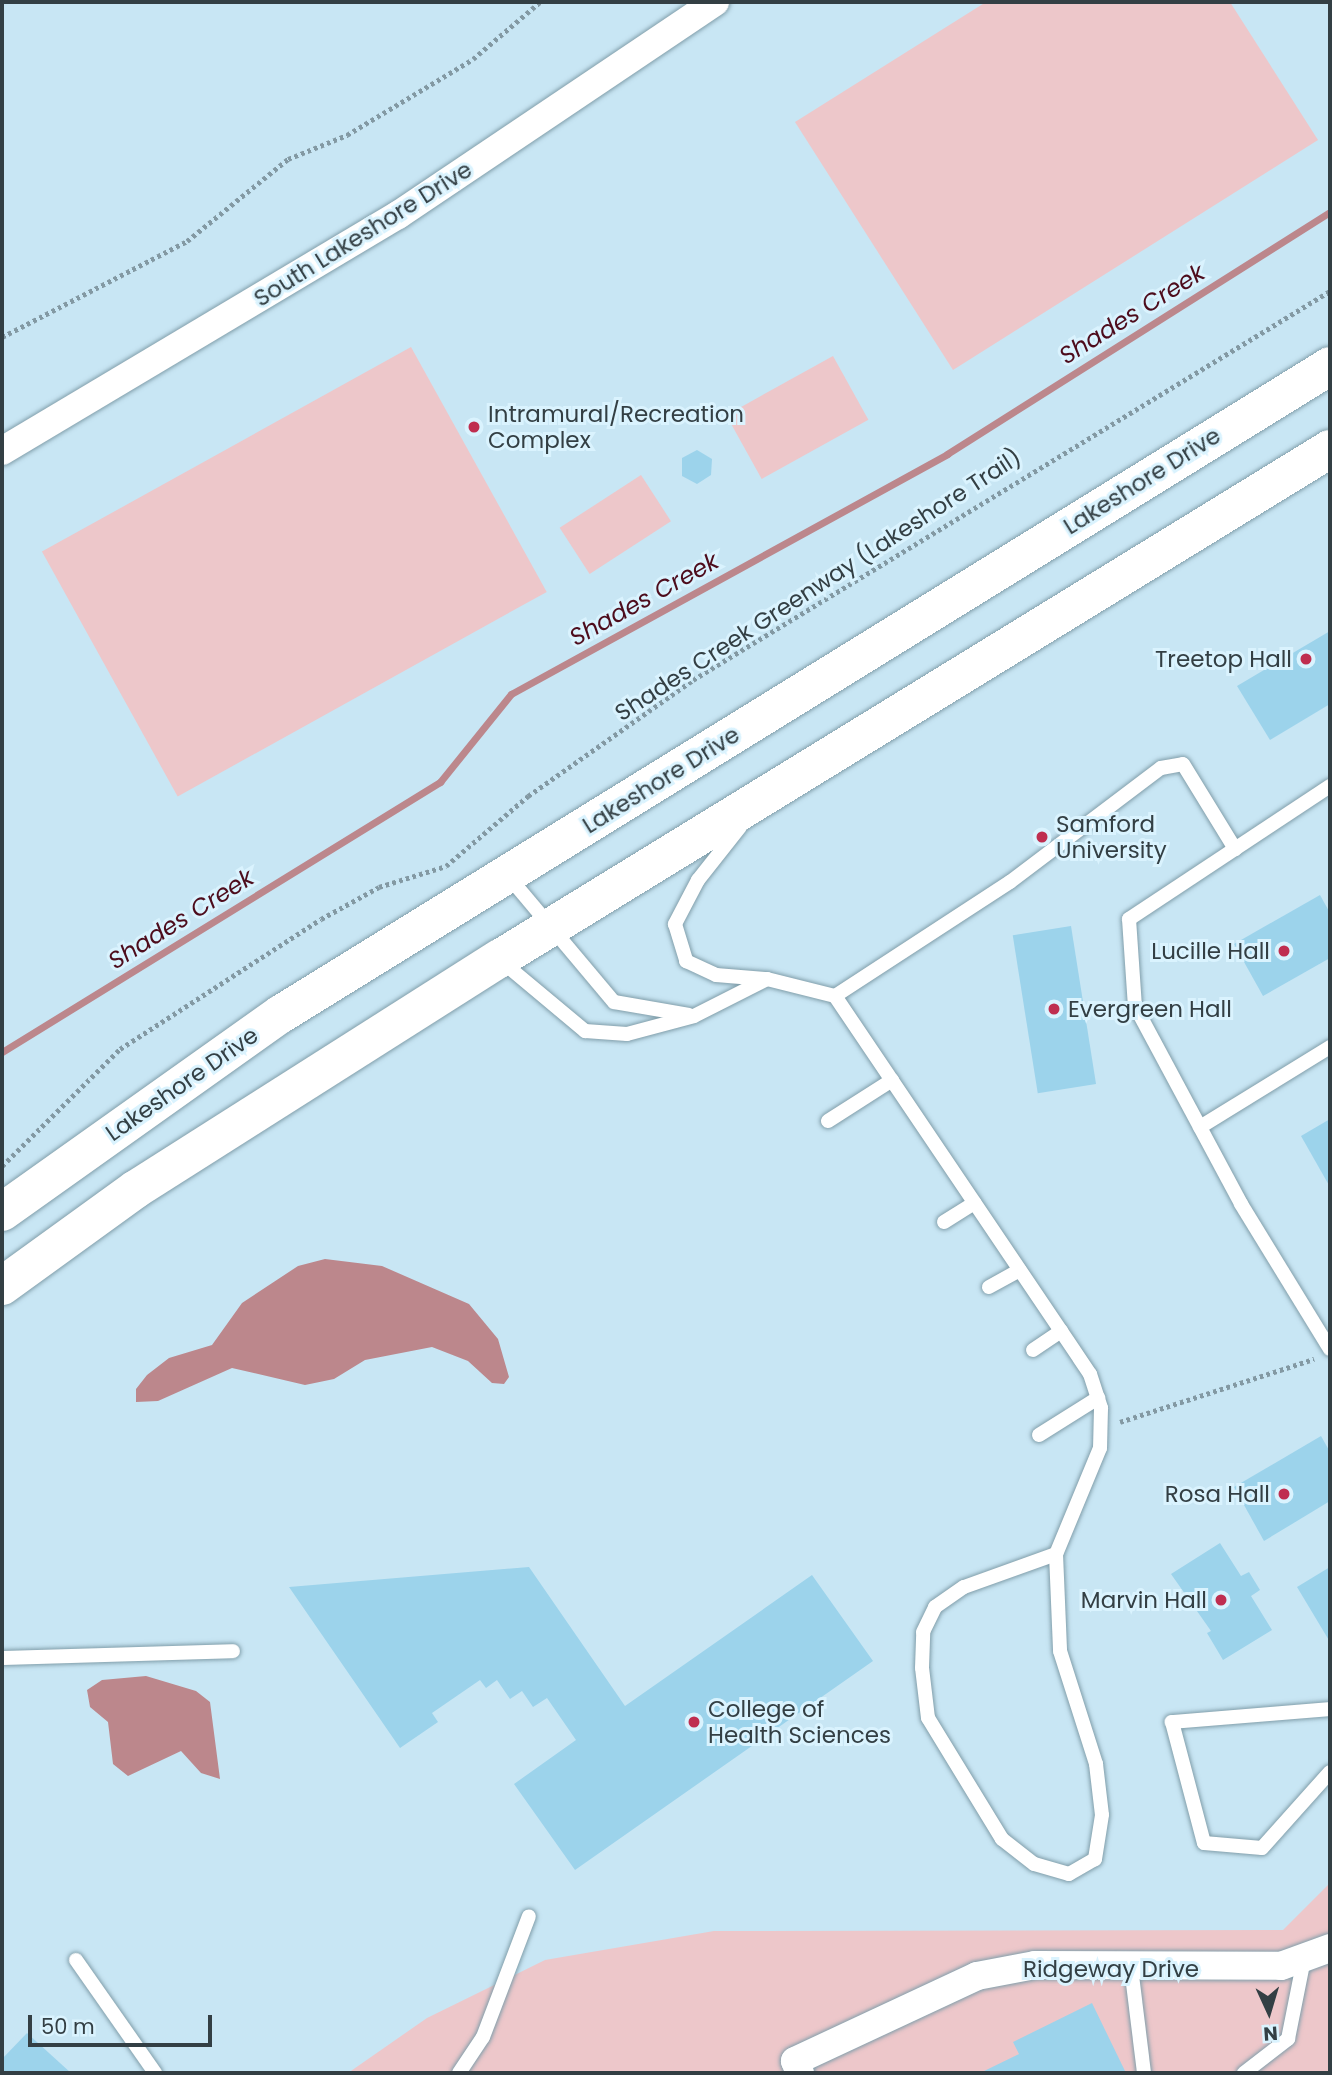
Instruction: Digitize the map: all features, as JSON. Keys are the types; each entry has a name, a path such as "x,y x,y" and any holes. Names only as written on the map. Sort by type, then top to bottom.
{"main road":[{"name":"Lakeshore Drive","path":"2,1212 281,1014 509,877 1330,366"},
{"path":"2,1286 136,1189 499,959 1330,450"},
{"path":"103,1140 136,1189"}],"street":[{"name":"South Lakeshore Drive","path":"2,451 398,215 715,2"},
{"name":"Ridgeway Drive","path":"800,2073 795,2061 977,1976 1035,1965 1281,1966 1330,1948"}],"lane":[{"path":"835,996 1010,882 1161,768 1183,764 1235,849"},
{"path":"1326,1352 1135,1006 1129,919 1330,786"},
{"path":"764,795 698,880 675,925 686,961 716,975 767,979 835,996 1060,1331 1098,1398 1100,1448 1056,1554 1060,1651 1096,1763 1102,1815 1095,1859 1069,1874 1034,1864 1002,1839 928,1718 922,1668 923,1632 935,1607 964,1587 1056,1554"},
{"path":"509,877 614,1002 694,1016"},
{"path":"499,959 585,1031 627,1034 694,1016 767,979"},
{"path":"1199,1126 1330,1047"},
{"path":"828,1121 892,1080"},
{"path":"944,1222 975,1203"},
{"path":"989,1287 1020,1270"},
{"path":"1033,1350 1060,1331"},
{"path":"1039,1435 1098,1398"},
{"path":"2,1658 233,1651"},
{"path":"1330,1709 1172,1722 1204,1843 1262,1848 1330,1772"},
{"path":"459,2073 483,2037 529,1916"},
{"path":"1244,2073 1288,2039 1304,1959"},
{"path":"76,1960 155,2073"},
{"path":"1131,1967 1144,2073"}],"path":[{"path":"2,337 187,241 288,159 346,135 473,59 540,2"},
{"name":"Shades Creek Greenway (Lakeshore Trail)","path":"2,1166 131,1042 321,919 379,887 446,866 527,796 693,680 1330,292"},
{"path":"1100,1428 1293,1371 1326,1352"}],"shaded area":[{"path":"986,2 1230,2 1318,140 953,370 795,122"},
{"path":"411,347 547,592 178,796 42,552"},
{"path":"833,356 868,420 762,479 726,415"},
{"path":"641,475 671,521 590,574 560,528"},
{"path":"325,1259 382,1266 469,1304 498,1339 509,1377 504,1384 492,1383 468,1361 432,1347 365,1360 334,1379 305,1385 232,1368 158,1401 136,1402 136,1389 147,1375 169,1358 212,1345 242,1303 298,1266"},
{"path":"146,1676 196,1691 210,1702 220,1779 201,1773 181,1751 128,1776 113,1764 108,1722 90,1707 87,1690 102,1680"},
{"path":"1330,1883 1330,2073 348,2073 427,2018 545,1960 714,1931 1283,1930"}],"building":[{"path":"697,450 712,459 711,475 697,484 682,476 682,458"},
{"name":"Treetop Hall","path":"1330,631 1330,704 1270,740 1237,686"},
{"name":"Lucille Hall","path":"1320,895 1330,913 1330,958 1263,996 1234,944"},
{"name":"Evergreen Hall","path":"1071,926 1096,1084 1038,1093 1013,935"},
{"path":"1330,1119 1330,1187 1301,1136"},
{"name":"Rosa Hall","path":"1321,1436 1330,1452 1330,1501 1264,1541 1234,1487"},
{"name":"Marvin Hall","path":"1220,1543 1241,1576 1249,1572 1260,1590 1251,1596 1272,1630 1223,1660 1207,1633 1211,1631 1171,1574"},
{"path":"529,1567 625,1706 812,1575 873,1661 575,1870 514,1784 576,1740 547,1698 533,1707 522,1691 510,1699 497,1680 486,1688 480,1680 432,1713 438,1722 400,1748 289,1587"},
{"path":"1330,1567 1330,1642 1297,1587"},
{"path":"1092,2003 1126,2073 980,2073 1019,2054 1013,2042"},
{"path":"27,2033 71,2073 2,2073 2,2059"}],"waterway":[{"name":"Shades Creek","path":"2,1052 440,782 511,694 947,454 1330,212"}],"place":[{"name":"Intramural/Recreation Complex","path":"474,427"},
{"name":"Treetop Hall","path":"1306,659"},
{"name":"Samford University","path":"1042,837"},
{"name":"Lucille Hall","path":"1284,951"},
{"name":"Evergreen Hall","path":"1054,1009"},
{"name":"Rosa Hall","path":"1284,1494"},
{"name":"Marvin Hall","path":"1221,1600"},
{"name":"College of Health Sciences","path":"694,1722"}]}
